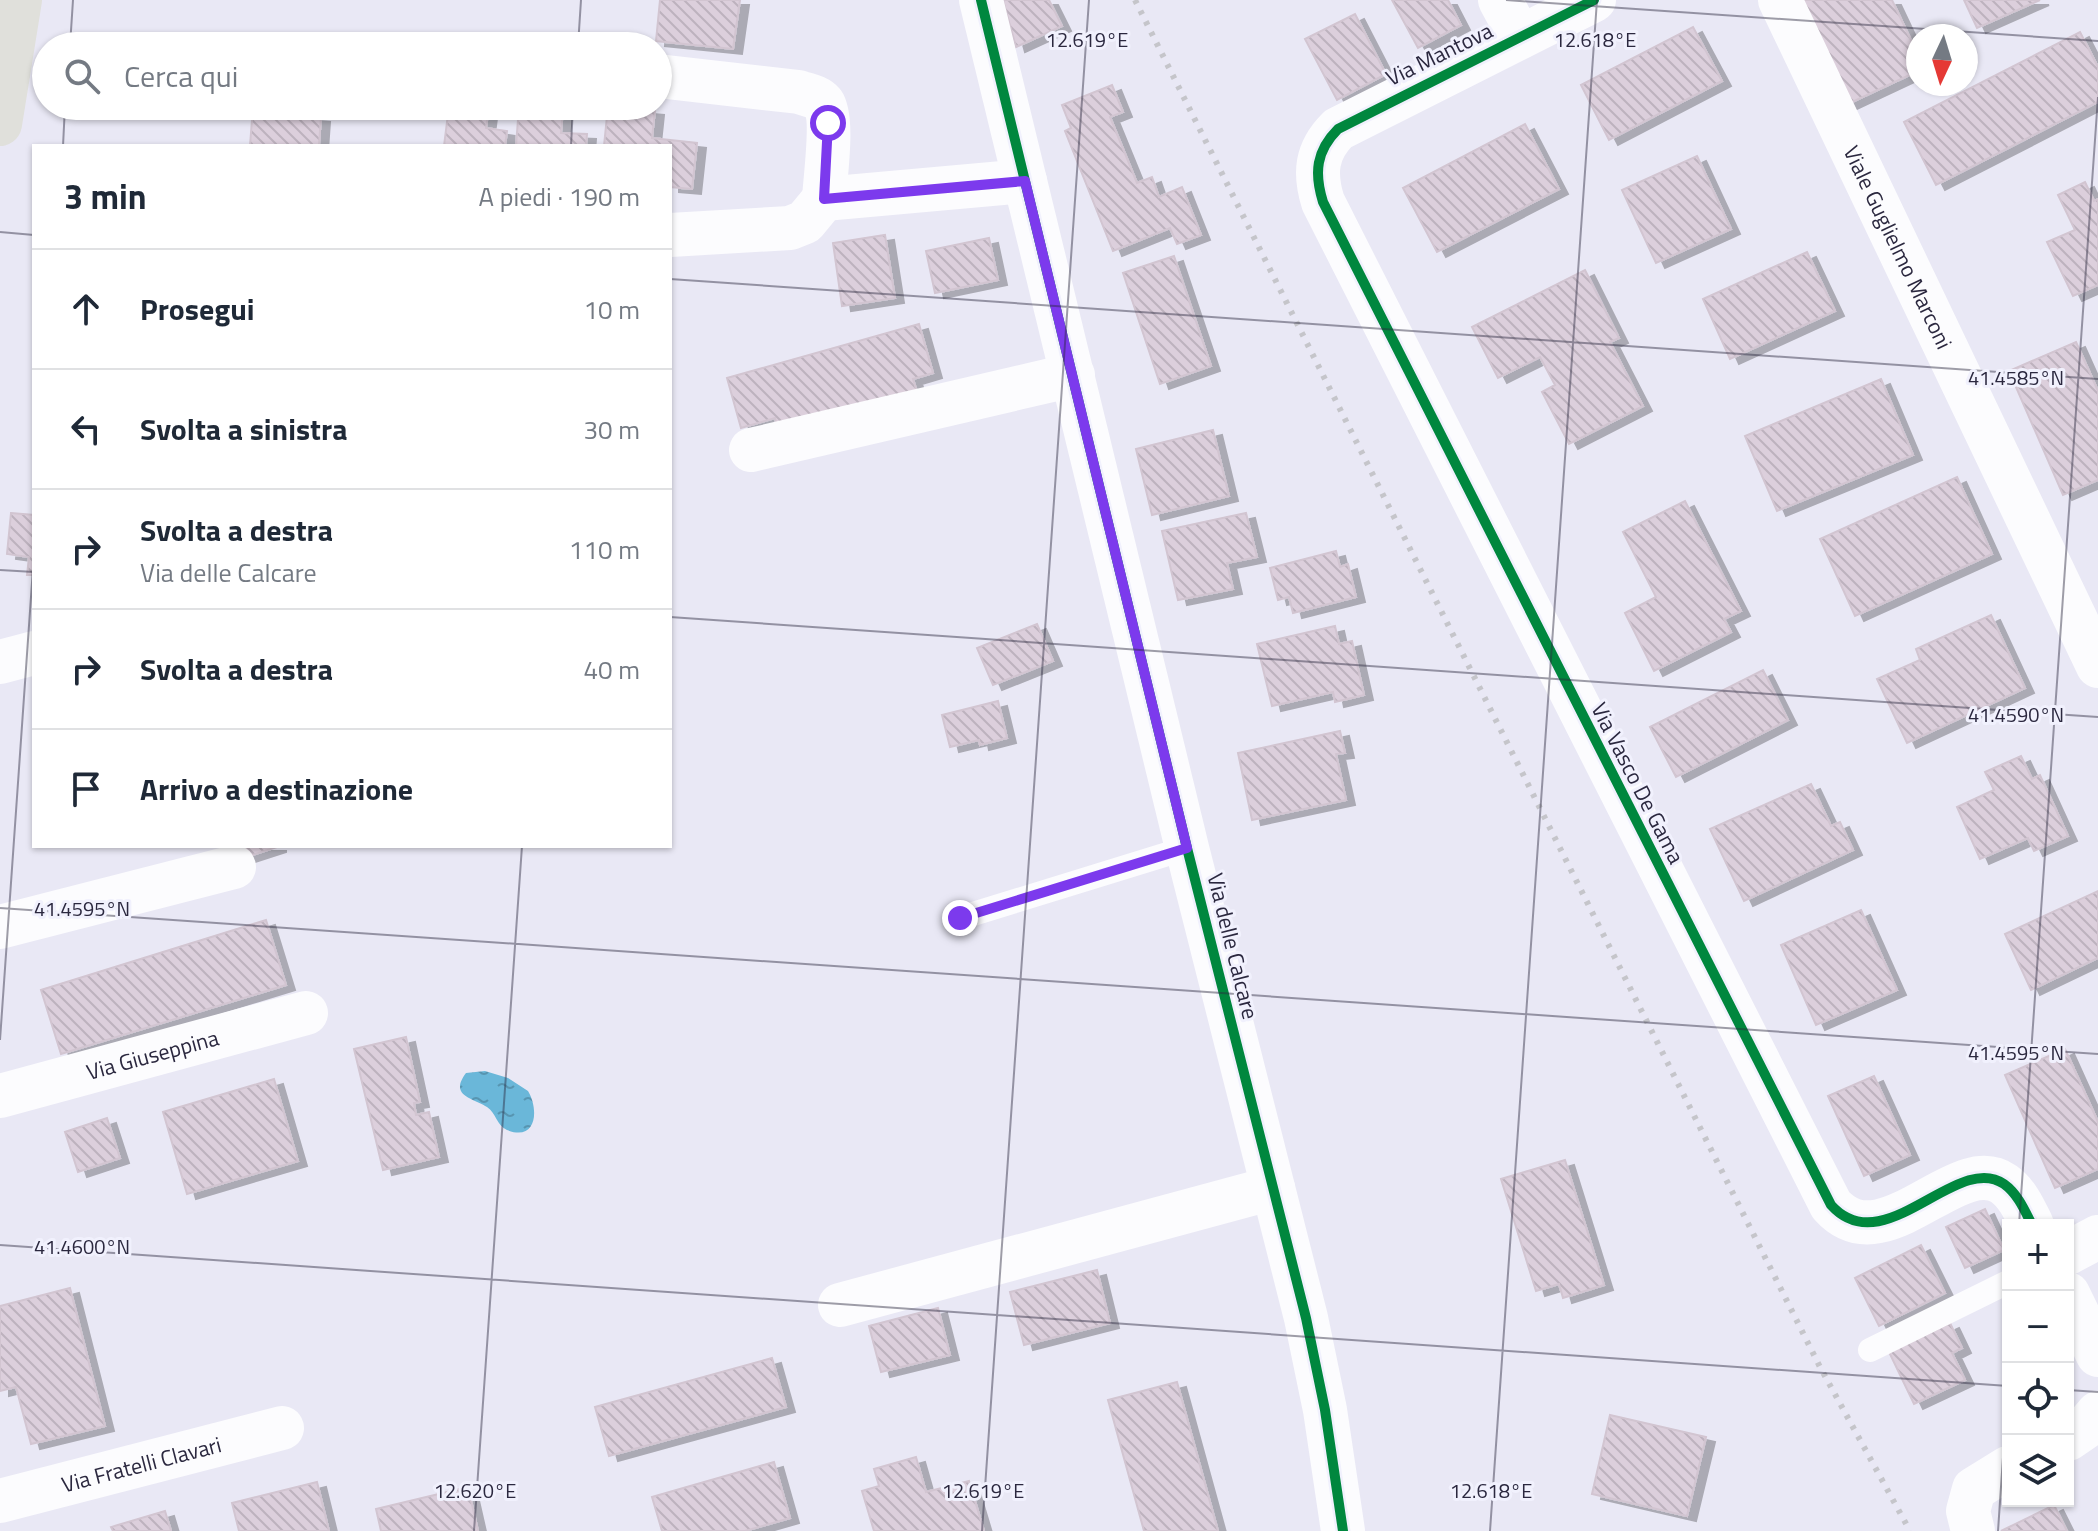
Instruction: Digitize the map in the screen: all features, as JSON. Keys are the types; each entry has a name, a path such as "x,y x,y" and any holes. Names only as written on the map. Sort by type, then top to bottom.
{"main road":[{"path":"0,124 20,0"}],"street":[{"name":"Via delle Calcare","path":"981,0 1187,848 1317,1364 1343,1531"},
{"name":"Via Mantova","path":"1317,161 1330,136 1348,122 1510,18 1594,0"},
{"name":"Viale Guglielmo Marconi","path":"1780,0 2098,666"},
{"path":"672,78 799,92 822,103 828,123 824,199 805,222 790,228 672,235"},
{"name":"Via Vasco De Gama","path":"1317,161 1319,190 1328,215 1831,1205 1855,1221 1877,1222 1971,1180 1991,1179 2001,1182 2014,1194 2029,1219"},
{"path":"824,199 1025,181"},
{"path":"751,450 1073,375"},
{"path":"0,662 32,654"},
{"path":"0,927 234,867"},
{"name":"Via Giuseppina","path":"0,1096 306,1013"},
{"path":"840,1305 1273,1188"},
{"path":"2074,1250 2098,1237"},
{"path":"2074,1306 2098,1355"},
{"path":"2074,1435 2098,1413"},
{"name":"Via Fratelli Clavari","path":"0,1501 282,1428"},
{"path":"1973,1531 1968,1511 1974,1489 2002,1471"}],"lane":[{"path":"960,918 1187,848"},
{"path":"1870,1350 2002,1285"}],"water":[{"path":"485,1071 508,1078 528,1091 534,1106 530,1128 517,1133 507,1130 490,1110 465,1096 460,1087 466,1073"}],"building":[{"path":"660,0 740,0 733,49 672,43 672,32 657,32"},
{"path":"1003,0 1049,0 1062,26 1016,47"},
{"path":"1392,0 1448,0 1461,25 1418,48"},
{"path":"1797,0 1892,0 1906,30 1906,77 1848,104"},
{"path":"1964,0 2040,0 1978,28"},
{"path":"1355,14 1386,74 1337,100 1305,39"},
{"path":"1693,27 1722,81 1609,140 1581,85"},
{"path":"2080,32 2098,67 2098,102 1936,185 1904,122 1955,96 1978,96 1978,84"},
{"path":"1112,85 1123,112 1110,117 1137,183 1152,177 1159,197 1182,187 1201,235 1177,244 1170,228 1113,251 1065,131 1071,128 1062,105"},
{"path":"252,120 321,120 319,144 250,144"},
{"path":"447,120 487,120 486,128 507,131 505,144 444,144"},
{"path":"518,120 562,120 561,133 587,134 586,144 516,144"},
{"path":"607,120 654,120 652,138 697,143 692,189 672,187 672,144 604,144"},
{"path":"1525,124 1559,189 1437,252 1403,188"},
{"path":"1697,156 1731,229 1656,263 1622,190"},
{"path":"2085,182 2094,201 2098,199 2098,285 2073,296 2047,242 2075,230 2058,195"},
{"path":"885,235 895,298 842,306 833,243"},
{"path":"989,238 998,280 935,293 926,251"},
{"path":"1807,252 1835,311 1730,359 1703,299"},
{"path":"1174,256 1211,366 1160,384 1123,273"},
{"path":"1585,270 1619,338 1610,342 1643,406 1569,444 1542,392 1555,385 1540,357 1498,378 1472,327"},
{"path":"919,324 933,373 913,379 917,392 778,431 775,418 741,428 727,378"},
{"path":"2076,342 2098,391 2098,480 2063,495 2009,371"},
{"path":"1881,379 1913,455 1777,511 1745,436"},
{"path":"1213,430 1229,496 1152,515 1136,449"},
{"path":"1957,477 1992,554 1855,616 1820,539"},
{"path":"1685,501 1741,611 1724,619 1731,632 1654,671 1625,613 1656,597 1623,532"},
{"path":"11,513 32,515 32,575 27,575 29,557 7,554"},
{"path":"1246,513 1257,557 1227,563 1233,589 1178,600 1162,531"},
{"path":"1336,551 1340,567 1348,564 1356,597 1293,613 1289,597 1278,600 1270,568"},
{"path":"1991,615 2025,688 1907,743 1877,679 1920,660 1916,649"},
{"path":"1037,624 1053,661 993,685 977,648"},
{"path":"1335,626 1339,644 1352,641 1364,695 1335,702 1333,692 1272,706 1257,644"},
{"path":"1763,670 1788,720 1676,777 1650,727"},
{"path":"998,701 1007,738 980,745 979,740 950,747 942,715"},
{"path":"1340,731 1345,753 1336,754 1346,800 1252,820 1238,753"},
{"path":"2021,756 2032,779 2040,775 2068,836 2034,851 2028,838 1980,859 1957,807 1994,790 1985,772"},
{"path":"1811,784 1831,826 1840,822 1853,850 1744,901 1710,829"},
{"path":"230,848 274,848 234,861"},
{"path":"2098,891 2098,958 2031,990 2005,934"},
{"path":"1861,910 1897,990 1816,1025 1781,945"},
{"path":"266,920 286,985 61,1054 41,990"},
{"path":"406,1037 420,1102 414,1103 416,1115 429,1112 439,1157 383,1170 354,1049"},
{"path":"2065,1049 2098,1122 2098,1169 2055,1188 2005,1075"},
{"path":"1874,1076 1910,1155 1864,1176 1828,1096"},
{"path":"274,1079 298,1161 187,1194 163,1112"},
{"path":"107,1118 120,1158 78,1172 65,1132"},
{"path":"1565,1160 1604,1285 1563,1298 1559,1284 1536,1291 1501,1179"},
{"path":"1985,1209 2002,1251 1965,1268 1946,1227"},
{"path":"1921,1245 1945,1293 1879,1326 1855,1278"},
{"path":"1097,1270 1110,1323 1024,1345 1010,1292"},
{"path":"70,1288 105,1426 31,1444 16,1387 0,1391 0,1306"},
{"path":"938,1308 950,1355 881,1372 869,1326"},
{"path":"1950,1323 1962,1348 1952,1353 1965,1380 1914,1404 1889,1352"},
{"path":"772,1358 786,1407 609,1456 595,1407"},
{"path":"1177,1382 1218,1531 1144,1531 1108,1400"},
{"path":"1610,1415 1706,1437 1687,1516 1592,1494"},
{"path":"916,1457 926,1492 969,1481 984,1531 874,1531 862,1491 879,1486 874,1469"},
{"path":"774,1462 790,1518 745,1531 662,1531 652,1497"},
{"path":"317,1482 329,1531 239,1531 232,1503"},
{"path":"468,1487 478,1531 381,1531 376,1509"},
{"path":"2055,1507 2067,1531 2001,1531"},
{"path":"165,1511 171,1531 113,1531 111,1527"}],"railway":[{"path":"1135,0 1820,1367 1910,1531"}],"cycle path":[{"path":"981,0 1187,848 1306,1318 1325,1410 1343,1531"},
{"path":"1594,0 1338,129 1325,146 1319,163 1318,181 1323,202 1831,1205 1852,1220 1874,1222 1897,1216 1965,1182 1985,1178 2009,1188 2029,1219"}],"route":[{"path":"828,123 824,199 1025,181 1187,848 960,918"}]}
